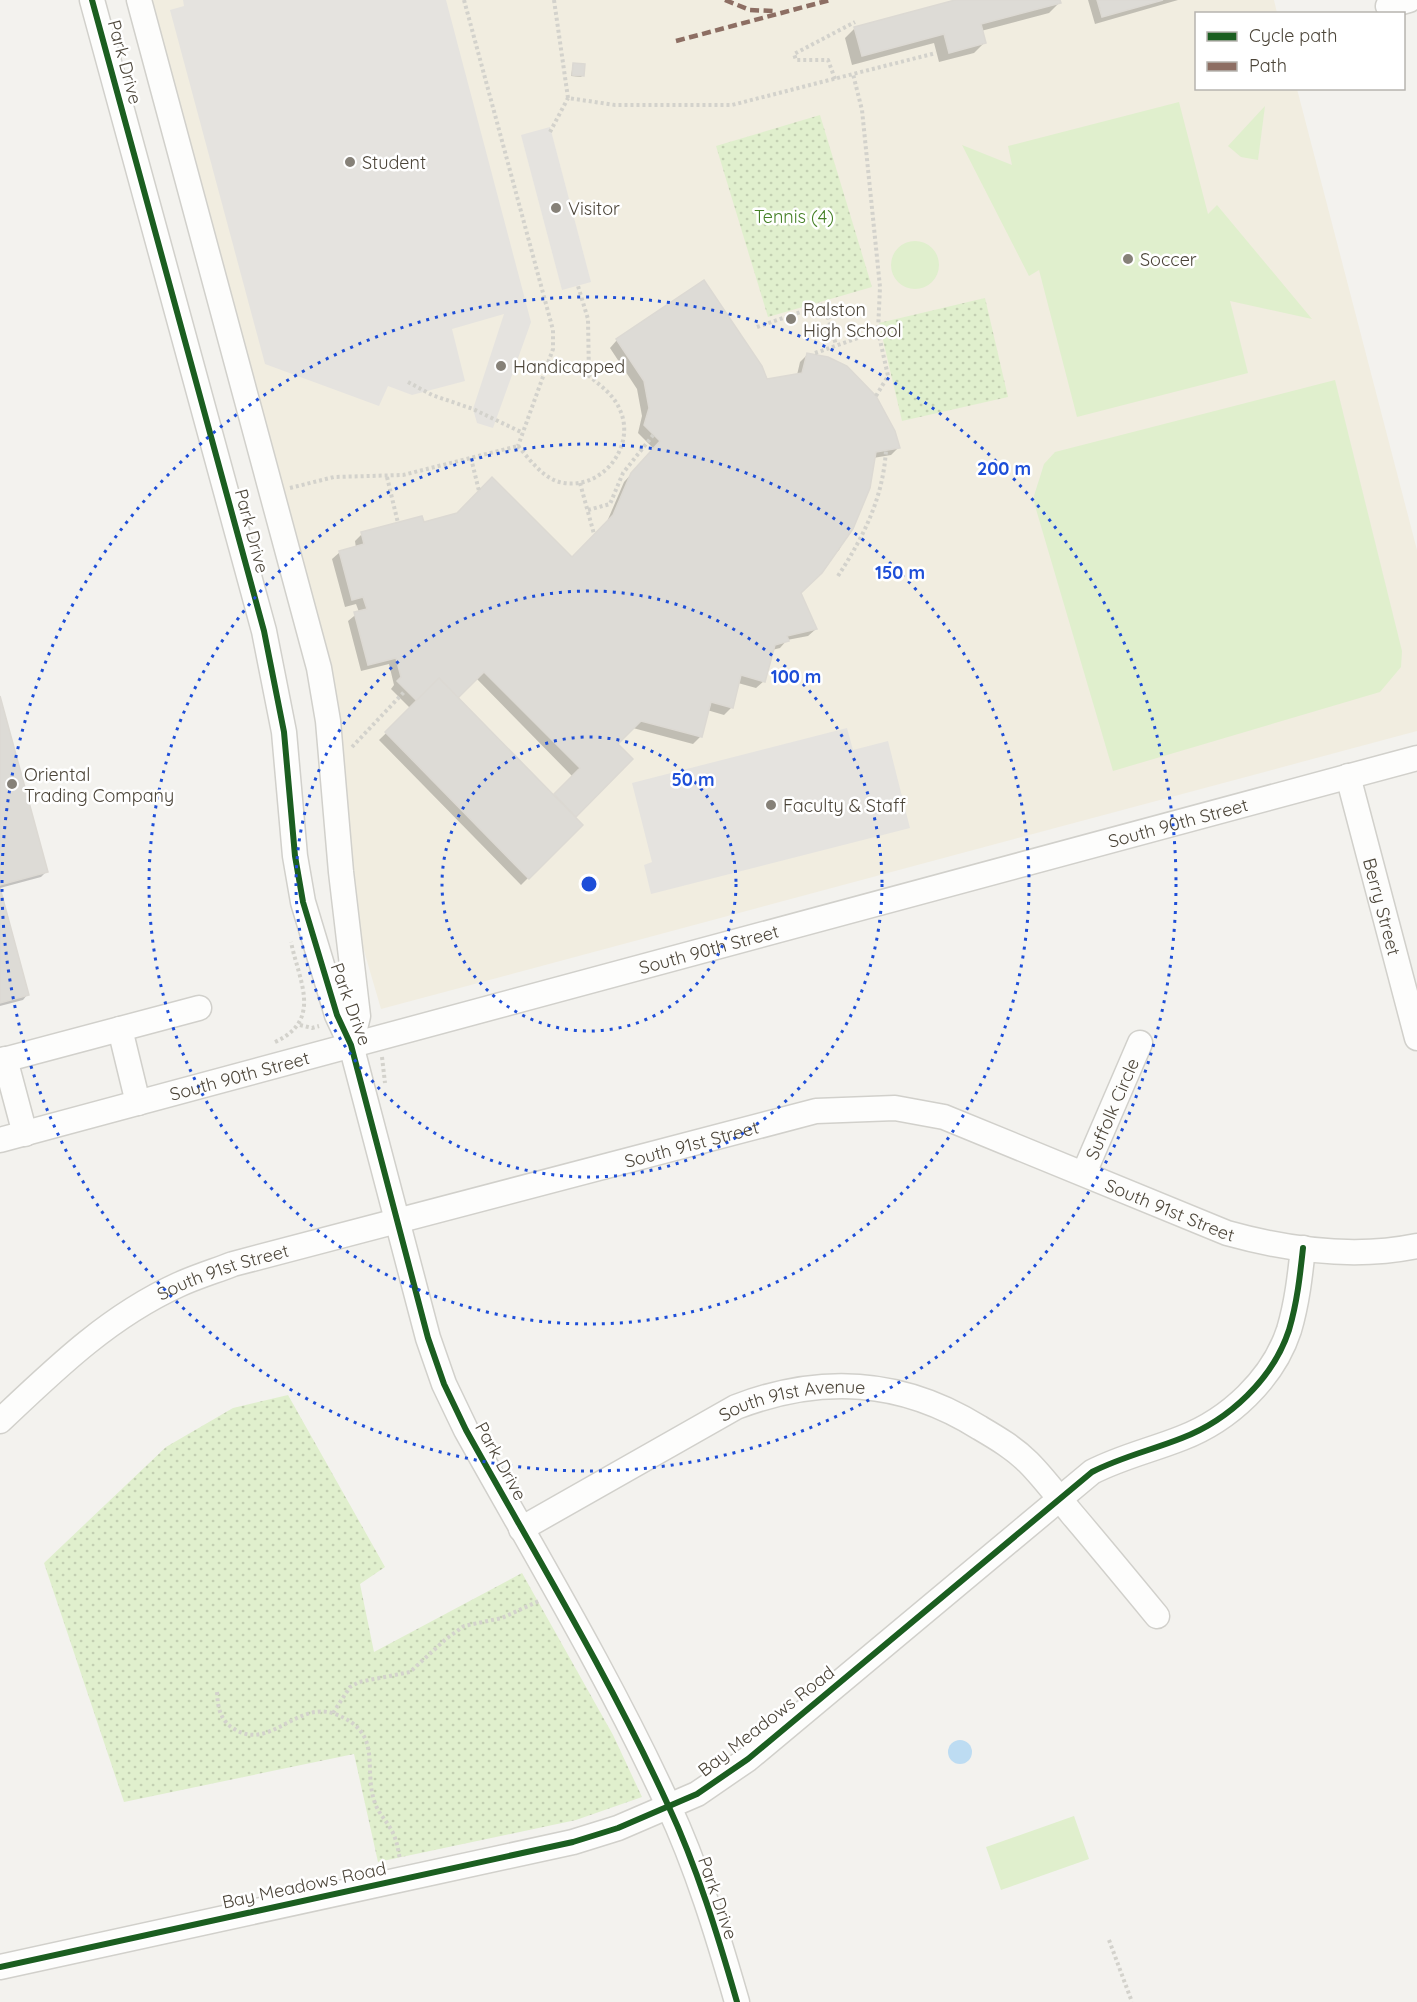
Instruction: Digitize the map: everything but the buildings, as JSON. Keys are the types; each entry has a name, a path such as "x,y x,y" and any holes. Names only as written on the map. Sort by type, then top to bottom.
{"street":[{"name":"Park Drive","path":"92,0 264,631 284,732 295,856 303,902 337,1015 351,1045 428,1338 444,1384 466,1430 617,1699 669,1807 697,1877 736,2002"},
{"name":"Park Drive","path":"139,0 319,668 328,721 341,872 358,1016 351,1045"},
{"name":"South 90th Street","path":"0,1140 1417,758"},
{"name":"Berry Street","path":"1348,777 1417,1038"},
{"path":"25,1134 2,1060 199,1008"},
{"path":"120,1029 138,1103"},
{"name":"Suffolk Circle","path":"1084,1173 1140,1043"},
{"name":"South 91st Street","path":"0,1421 61,1363 97,1334 139,1306 178,1285 233,1264 789,1116 844,1108 895,1108 944,1117 1227,1233 1256,1241 1332,1252 1381,1252 1417,1246"},
{"name":"Bay Meadows Road","path":"0,1967 573,1842 618,1828 697,1794 748,1759 1092,1472 1114,1461 1183,1438 1208,1426 1252,1390 1267,1372 1289,1330 1298,1295 1303,1248"},
{"name":"South 91st Avenue","path":"521,1529 736,1407 780,1393 828,1386 862,1386 895,1391 927,1400 956,1413 1009,1445 1059,1498 1157,1616"}],"path":[{"path":"464,0 553,330 553,349 518,446"},
{"path":"550,132 568,98 554,0"},
{"path":"835,79 828,60 796,60 794,54 855,22"},
{"path":"568,98 615,105 732,105 936,52"},
{"path":"853,75 862,110 880,287 878,331 888,376 876,396"},
{"path":"518,446 547,476 564,483 580,483 596,478 617,457 623,442 624,426 615,400 589,376 588,319 578,286"},
{"path":"757,327 824,304 836,345"},
{"path":"815,353 878,331"},
{"path":"408,382 432,395 473,409 523,433"},
{"path":"588,510 610,504 623,473 654,434"},
{"path":"285,490 334,477 387,477 518,446"},
{"path":"837,576 872,517 884,471 886,450"},
{"path":"471,458 479,491"},
{"path":"387,477 398,523"},
{"path":"580,483 594,534"},
{"path":"346,754 405,691"},
{"path":"290,938 304,993 304,1010 300,1025"},
{"path":"333,1713 350,1687 359,1682 410,1672 464,1626 510,1616 539,1600"},
{"path":"217,1692 221,1716 230,1726 254,1736 267,1733 304,1714 333,1713 359,1730 367,1742 371,1755 374,1801 394,1835 400,1862"},
{"path":"1109,1940 1132,2002"}],"shaded area":[{"name":"Ralston High School","path":"139,0 1274,0 1277,12 1195,12 1195,90 1297,90 1417,550 1417,731 381,1009 341,872 319,668"},
{"name":"Student","path":"183,0 446,0 531,322 493,428 477,423 473,409 504,314 452,329 465,381 412,395 388,386 379,406 265,364 170,10 184,6"},
{"name":"Visitor","path":"550,127 591,282 562,290 521,135"},
{"name":"Faculty & Staff","path":"847,728 853,750 888,741 910,828 651,894 644,865 652,862 632,783"}],"green space":[{"name":"Soccer","path":"1179,102 1208,214 1217,205 1312,319 1230,301 1248,373 1077,417 1039,270 1029,276 962,145 1012,165 1008,146"},
{"path":"1265,106 1258,160 1241,157 1228,146"},
{"name":"Tennis (4)","path":"820,115 872,287 768,317 716,146"},
{"path":"910,241 920,241 932,248 939,260 939,270 932,282 920,289 910,289 895,278 891,270 891,260 902,245"},
{"path":"985,298 1008,397 902,421 879,323"},
{"path":"1335,380 1402,651 1401,667 1380,692 1113,771 1033,499 1044,464 1055,452"},
{"path":"288,1395 385,1567 360,1584 374,1652 522,1573 613,1735 642,1797 576,1820 378,1862 354,1754 124,1802 44,1563 166,1447 233,1408"},
{"path":"1074,1816 1089,1859 1001,1890 986,1847"}],"water":[{"path":"960,1740 968,1744 972,1752 968,1760 960,1764 952,1760 948,1752 952,1744"}],"marked path":[{"path":"725,0 750,10 774,11"},
{"path":"676,41 830,0"}],"cycle path":[{"path":"92,0 264,631 284,732 295,856 303,902 337,1015 351,1045 428,1338 444,1384 466,1430 596,1662 668,1805 698,1877 737,2002"},
{"path":"0,1967 573,1842 618,1828 697,1794 748,1759 1092,1472 1199,1430 1232,1409 1247,1396 1272,1365 1289,1330 1296,1300 1303,1248"}],"place":[{"name":"Student","path":"350,162"},
{"name":"Visitor","path":"556,208"},
{"name":"Soccer","path":"1128,259"},
{"name":"Ralston High School","path":"791,319"},
{"name":"Handicapped","path":"501,366"},
{"name":"Oriental Trading Company","path":"12,784"},
{"name":"Faculty & Staff","path":"771,805"}]}
